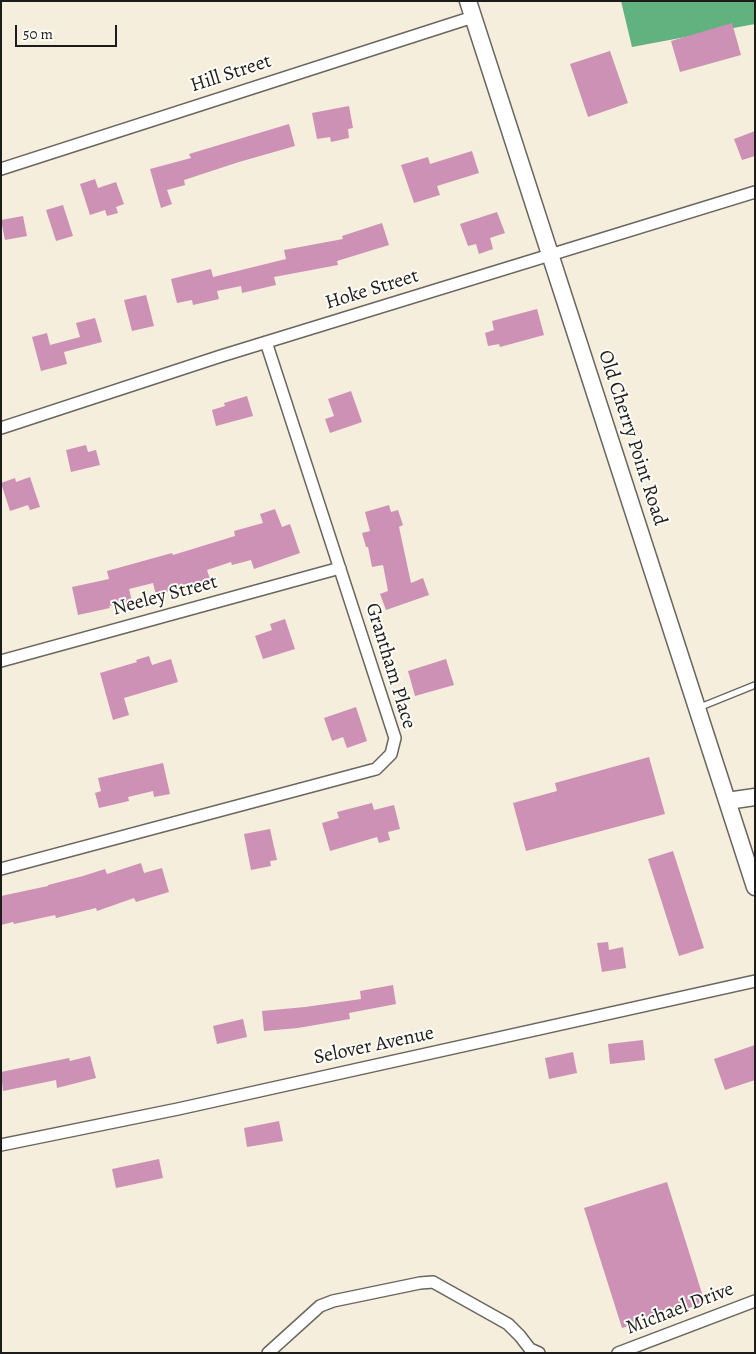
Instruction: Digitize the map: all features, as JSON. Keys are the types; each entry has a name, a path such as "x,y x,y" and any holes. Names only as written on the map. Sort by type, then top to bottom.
{"street":[{"name":"Hill Street","path":"1,169 471,9"},
{"name":"Old Cherry Point Road","path":"471,9 755,887"},
{"name":"Hoke Street","path":"1,428 266,342 755,192"},
{"name":"Grantham Place","path":"1,869 376,769 391,754 395,738 266,342"},
{"name":"Neeley Street","path":"1,661 340,568"},
{"path":"727,801 755,797"},
{"name":"Selover Avenue","path":"1,1145 178,1109 755,981"},
{"path":"268,1353 312,1312 333,1301 433,1282 508,1324 530,1349 538,1353"},
{"name":"Michael Drive","path":"618,1353 755,1301"}],"lane":[{"path":"698,708 755,685"}],"green space":[{"path":"621,1 755,1 755,24 632,47"}],"building":[{"path":"732,23 741,55 680,72 671,41"},
{"path":"610,51 628,103 588,117 570,64"},
{"path":"349,106 353,128 348,129 349,138 331,142 330,137 317,139 312,113"},
{"path":"289,124 295,146 184,180 185,185 167,190 172,204 161,208 150,169 191,158 189,154"},
{"path":"755,131 755,156 742,160 734,139"},
{"path":"472,151 479,173 437,186 440,195 414,203 401,165 428,157 430,164"},
{"path":"95,179 98,188 116,182 124,204 116,207 118,213 107,216 105,210 90,215 80,184"},
{"path":"63,205 73,236 56,241 46,210"},
{"path":"497,212 505,233 490,238 493,249 479,254 476,244 468,246 460,224"},
{"path":"23,216 27,236 5,240 1,220"},
{"path":"382,223 389,245 337,261 338,265 274,277 276,285 242,293 241,286 217,291 219,299 193,305 192,300 177,303 171,279 211,269 213,277 286,259 284,250 343,239 342,236"},
{"path":"146,295 154,326 132,331 124,300"},
{"path":"537,309 544,335 500,347 499,344 488,346 485,333 494,330 492,321"},
{"path":"95,318 102,342 64,352 67,364 41,371 32,337 47,333 50,345 80,337 76,323"},
{"path":"351,391 362,422 330,433 325,419 334,416 328,399"},
{"path":"247,396 253,416 216,426 212,410 225,406 224,403"},
{"path":"86,445 88,452 96,450 100,465 71,472 66,450"},
{"path":"30,477 40,507 30,510 28,505 10,511 1,483 15,478 16,482"},
{"path":"389,505 391,512 398,510 403,525 399,527 411,583 423,578 429,595 386,610 380,594 388,591 383,565 372,567 368,547 366,547 362,533 370,531 365,512"},
{"path":"275,509 282,527 290,524 300,553 254,569 251,560 232,565 231,562 207,570 210,579 156,595 153,583 129,589 132,601 78,615 72,587 109,579 107,571 172,553 173,555 235,536 234,531 263,523 260,514"},
{"path":"285,619 295,649 263,659 255,636 272,630 270,624"},
{"path":"149,656 152,665 171,659 178,682 124,698 129,715 113,720 100,673 137,662 136,660"},
{"path":"446,659 454,685 415,696 408,671"},
{"path":"356,707 367,741 347,748 343,737 332,741 324,718"},
{"path":"649,757 665,814 526,851 513,803 557,791 555,783"},
{"path":"163,763 170,794 154,797 153,791 128,797 129,801 99,808 95,793 101,791 98,778"},
{"path":"372,803 374,810 394,805 400,829 388,832 390,840 379,843 377,837 330,851 322,823 339,818 337,812"},
{"path":"270,829 277,860 270,861 271,866 251,870 244,834"},
{"path":"673,851 704,948 679,956 648,859"},
{"path":"141,863 144,873 162,868 169,892 136,902 134,898 97,911 96,908 56,918 55,915 1,925 1,896 48,886 105,869 107,874"},
{"path":"608,942 609,950 623,947 626,968 602,972 597,943"},
{"path":"393,985 396,1004 349,1013 350,1019 298,1028 264,1031 262,1011 361,999 360,991"},
{"path":"243,1019 247,1037 217,1044 213,1026"},
{"path":"643,1040 645,1060 610,1064 608,1044"},
{"path":"755,1045 755,1080 725,1090 714,1059"},
{"path":"573,1052 577,1073 549,1079 545,1058"},
{"path":"90,1056 96,1078 57,1088 56,1080 3,1091 1,1072 69,1058 70,1061"},
{"path":"279,1121 283,1141 247,1147 244,1128"},
{"path":"159,1159 163,1178 116,1188 112,1169"},
{"path":"667,1182 705,1303 622,1328 584,1208"}]}
